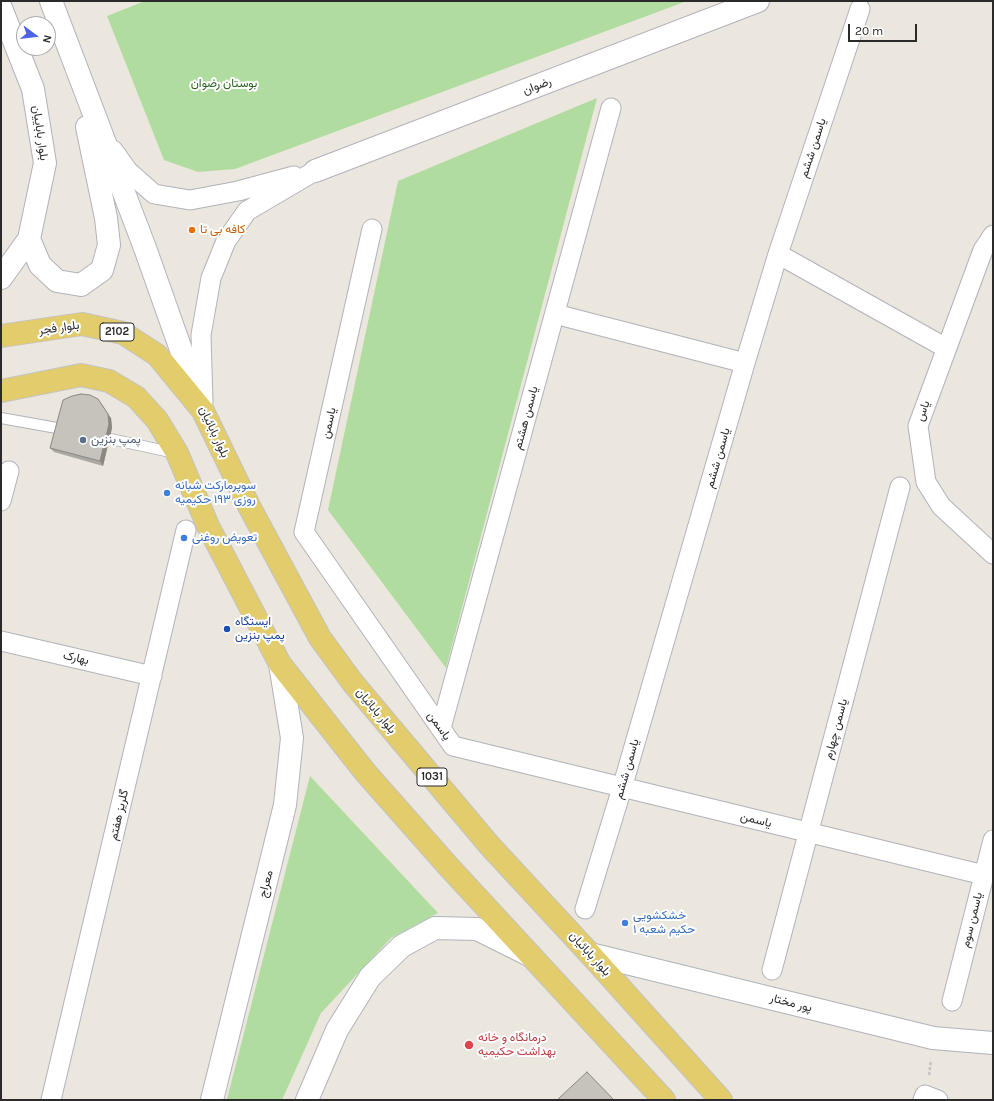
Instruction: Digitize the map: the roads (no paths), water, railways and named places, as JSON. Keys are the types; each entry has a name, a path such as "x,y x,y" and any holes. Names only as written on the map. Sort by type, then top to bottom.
{"main road":[{"path":"51,1 100,132"},
{"name":"رضوان","path":"315,171 758,1"},
{"name":"بلوار باباییان","path":"1,8 34,90 45,163 29,239 1,278"},
{"path":"29,239 40,265 57,281 81,285 102,270 109,246 106,218 72,56"},
{"name":"بلوار بابائیان","path":"100,132 145,248 203,411 250,508 320,638 353,683 490,846 722,1100"},
{"name":"بلوار فجر","path":"1,336 82,324 123,333 157,355 203,411"},
{"path":"1,391 81,375 109,381 136,397 157,420 177,453 208,526 280,664 365,772 448,866 664,1100"},
{"name":"معراج","path":"212,1100 285,805 292,738 280,664"},
{"path":"307,1100 337,1030 370,977 402,946 435,928 477,929 533,957"},
{"name":"پور مختار","path":"590,954 933,1038 993,1043"}],"street":[{"name":"یاسمن ششم","path":"584,909 622,788 778,254 860,9"},
{"name":"یاسمن هشتم","path":"441,728 611,108"},
{"path":"100,132 128,171 154,194 190,200 238,191 315,171"},
{"path":"203,411 201,335 211,278 226,241 247,211 315,171"},
{"name":"یاس","path":"993,225 982,250 918,426 926,482 941,506 993,554"},
{"name":"یاسمن","path":"372,229 304,532 453,746 984,875"},
{"name":"یاس","path":"982,250 993,235"},
{"path":"778,254 946,348"},
{"path":"554,314 745,363"},
{"path":"1,501 9,471"},
{"name":"یاسمن چهارم","path":"772,970 900,487"},
{"name":"گلریز هفتم","path":"51,1100 186,530"},
{"name":"بهارک","path":"1,640 152,676"},
{"name":"یاسمن سوم","path":"952,1001 993,840"}],"lane":[{"path":"1,418 177,453"}],"place":[{"name":"کافه بی تا","path":"192,230"},
{"name":"پمپ بنزین","path":"83,440"},
{"name":"سوپرمارکت شبانه روزی ۱۹۳ حکیمیه","path":"167,493"},
{"name":"تعویض روغنی","path":"184,538"},
{"name":"ایستگاه پمپ بنزین","path":"227,629"},
{"name":"خشکشویی حکیم شعبه ۱","path":"625,923"},
{"name":"درمانگاه و خانه بهداشت حکیمیه","path":"469,1045"}],"park label":[{"name":"بوستان رضوان","path":"224,84"}]}
